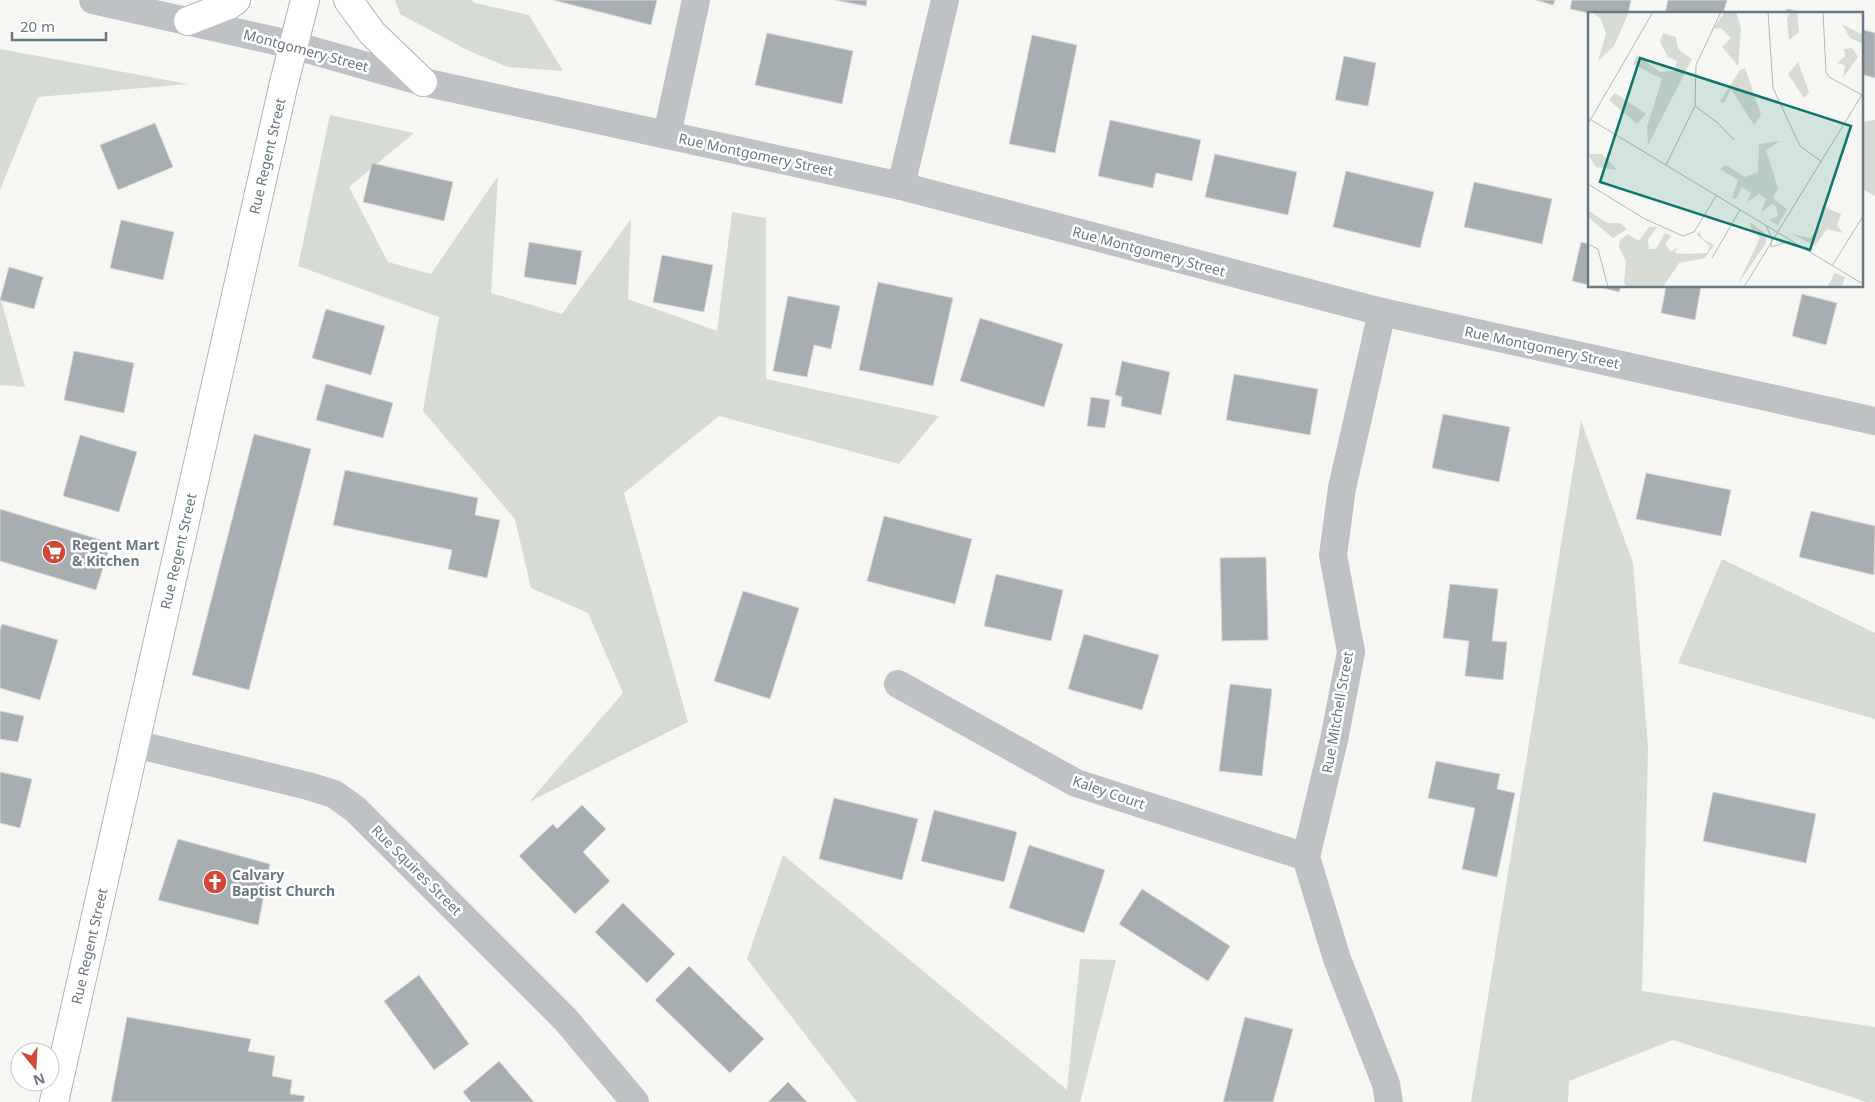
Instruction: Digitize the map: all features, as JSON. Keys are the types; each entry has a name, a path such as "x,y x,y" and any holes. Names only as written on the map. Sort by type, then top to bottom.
{"main road":[{"path":"188,21 229,5 236,0"},
{"name":"Rue Regent Street","path":"54,1102 292,45 305,0"},
{"path":"348,0 372,33 423,82"}],"street":[{"path":"93,0 188,21"},
{"path":"667,135 696,0"},
{"path":"900,186 945,0"},
{"name":"Montgomery Street","path":"188,21 292,45 423,82"},
{"name":"Rue Montgomery Street","path":"423,82 900,186 1382,312 1875,420"},
{"name":"Rue Mitchell Street","path":"1306,857 1334,740 1351,652 1333,555 1342,488 1382,312"},
{"name":"Kaley Court","path":"898,684 1076,783 1306,857"},
{"name":"Rue Squires Street","path":"135,744 308,786 334,794 355,809 566,1020 635,1102"},
{"path":"1306,857 1337,959 1386,1084 1389,1102"}],"shaded area":[{"path":"395,0 471,0 475,3 529,15 563,71 508,67 467,50 400,14"},
{"path":"0,49 188,84 38,97 0,190"},
{"path":"330,115 414,133 349,187 388,262 431,274 498,176 491,293 562,314 631,219 628,299 717,331 732,212 766,218 766,379 939,416 899,464 719,416 624,493 688,722 529,802 623,693 588,613 531,588 515,519 423,411 439,317 298,266"},
{"path":"1875,120 1875,196 1862,189 1862,122"},
{"path":"0,296 25,387 0,385"},
{"path":"1581,421 1633,563 1648,747 1642,991 1875,1027 1875,1102 1867,1102 1673,1040 1569,1081 1568,1102 1471,1102"},
{"path":"1722,559 1875,633 1875,719 1678,663"},
{"path":"783,855 1067,1090 1080,959 1116,960 1080,1102 857,1102 747,959"}],"building":[{"path":"553,0 657,0 651,25"},
{"path":"835,0 867,0 866,6"},
{"path":"1536,0 1555,0 1553,5"},
{"path":"1572,0 1631,0 1628,12 1588,13 1570,9"},
{"path":"1668,0 1727,0 1724,12 1665,12"},
{"path":"1787,9 1800,12 1786,12"},
{"path":"1864,30 1875,33 1875,78 1862,74 1862,36"},
{"path":"767,33 853,51 842,104 755,85"},
{"path":"1032,35 1077,45 1055,153 1009,144"},
{"path":"1344,56 1376,63 1368,106 1335,100"},
{"path":"1110,120 1201,140 1192,181 1156,173 1153,188 1098,176"},
{"path":"155,123 173,167 118,190 100,145"},
{"path":"1215,154 1297,172 1288,215 1205,197"},
{"path":"372,163 453,182 444,221 363,202"},
{"path":"1346,171 1434,192 1420,248 1333,227"},
{"path":"1474,182 1552,199 1542,244 1464,227"},
{"path":"121,220 174,232 163,280 110,268"},
{"path":"529,242 582,251 576,285 524,277"},
{"path":"1581,242 1588,244 1588,285 1572,281"},
{"path":"662,255 713,265 704,312 653,302"},
{"path":"9,267 43,277 34,309 0,300"},
{"path":"878,282 953,298 933,386 859,370"},
{"path":"1603,288 1620,288 1619,292"},
{"path":"1666,288 1701,288 1695,320 1661,313"},
{"path":"1802,294 1837,303 1826,345 1792,336"},
{"path":"788,296 840,306 831,349 814,345 807,377 773,371"},
{"path":"326,309 385,326 371,375 312,358"},
{"path":"980,318 1063,344 1044,407 960,381"},
{"path":"74,351 134,363 124,413 64,400"},
{"path":"1122,361 1170,372 1161,415 1121,406 1122,397 1115,395"},
{"path":"1234,374 1318,389 1310,435 1226,420"},
{"path":"326,384 393,403 383,438 316,420"},
{"path":"1091,397 1110,400 1105,428 1087,426"},
{"path":"1443,414 1510,427 1499,482 1432,468"},
{"path":"254,434 311,449 249,690 192,675"},
{"path":"80,435 137,452 119,512 63,496"},
{"path":"345,470 478,498 475,515 500,520 487,578 448,569 452,550 333,525"},
{"path":"1646,473 1731,490 1721,536 1636,519"},
{"name":"Regent Mart & Kitchen","path":"0,509 111,543 96,590 0,561"},
{"path":"1811,511 1875,526 1874,575 1799,557"},
{"path":"884,516 972,539 955,604 867,581"},
{"path":"1266,557 1268,640 1222,641 1220,558"},
{"path":"996,574 1063,590 1051,641 984,626"},
{"path":"1450,584 1498,589 1492,641 1507,642 1503,680 1465,676 1469,641 1443,638"},
{"path":"743,591 799,608 770,699 714,681"},
{"path":"2,624 58,640 40,700 0,688 0,630"},
{"path":"1084,634 1159,655 1142,710 1068,689"},
{"path":"1230,684 1272,689 1262,776 1219,771"},
{"path":"0,711 24,716 18,742 0,739"},
{"path":"1436,761 1500,774 1497,789 1515,793 1497,877 1462,869 1475,808 1428,798"},
{"path":"0,772 32,779 20,828 0,823"},
{"path":"1713,792 1816,814 1806,863 1703,841"},
{"path":"834,798 918,819 902,880 819,859"},
{"path":"582,805 606,829 583,852 610,881 575,914 519,856 553,824 557,829"},
{"path":"934,810 1017,832 1004,882 921,861"},
{"name":"Calvary Baptist Church","path":"178,839 270,864 258,925 158,900"},
{"path":"1029,845 1105,870 1084,933 1009,908"},
{"path":"1142,889 1230,946 1208,981 1119,924"},
{"path":"623,903 675,954 647,983 595,932"},
{"path":"689,966 764,1039 730,1073 655,1000"},
{"path":"419,975 469,1044 434,1070 384,1001"},
{"path":"127,1017 251,1039 248,1051 275,1056 272,1076 292,1080 290,1094 305,1096 303,1102 111,1102"},
{"path":"1245,1017 1293,1029 1273,1102 1223,1102"},
{"path":"499,1061 534,1102 471,1102 463,1092"},
{"path":"788,1082 807,1102 768,1102"}],"place":[{"name":"Regent Mart & Kitchen","path":"54,552"},
{"name":"Calvary Baptist Church","path":"215,882"}]}
